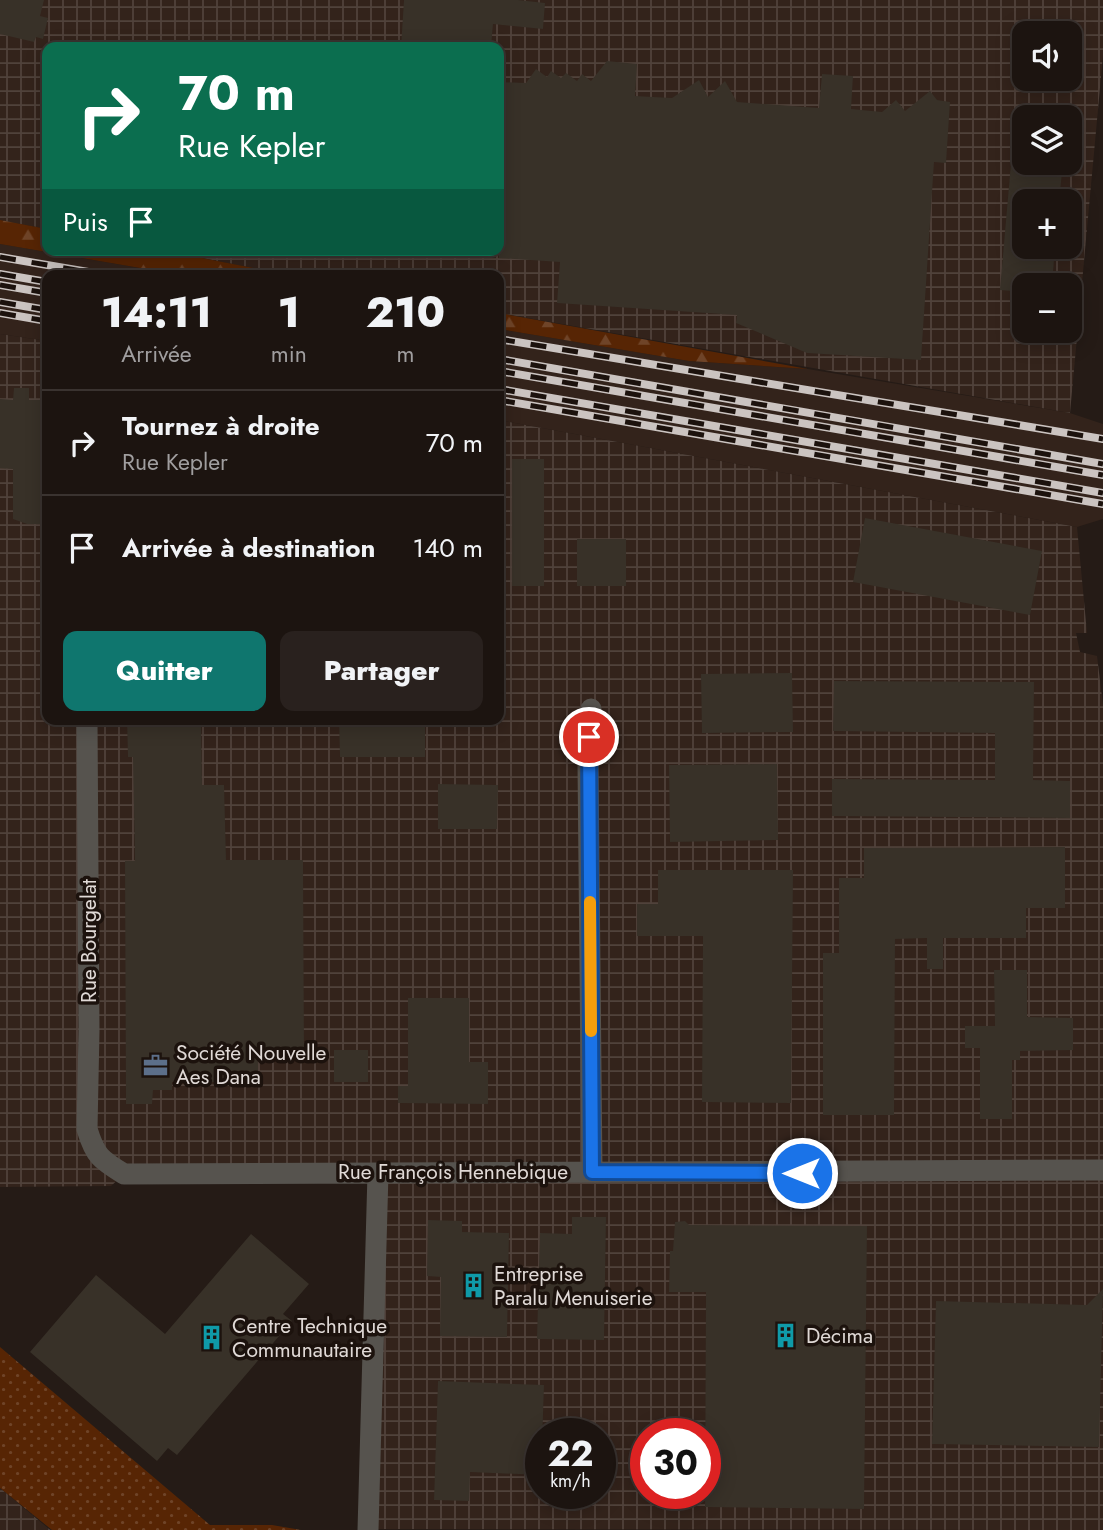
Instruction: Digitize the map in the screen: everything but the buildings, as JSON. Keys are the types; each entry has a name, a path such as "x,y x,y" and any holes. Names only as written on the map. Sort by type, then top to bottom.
{"street":[{"path":"591,709 588,765 592,1172"},
{"name":"Rue Bourgelat","path":"88,725 87,1129 100,1160"},
{"name":"Rue François Hennebique","path":"100,1160 124,1174 1103,1170"},
{"path":"368,1530 378,1173"}],"shaded area":[{"path":"0,0 1103,0 1103,55 1082,283 1082,273 1012,273 1012,343 1076,343 1070,413 504,314 504,270 263,270 192,256 504,256 504,42 42,42 42,228 0,220"},
{"path":"0,244 42,251 42,256 70,256 152,270 42,270 42,340 0,334"},
{"path":"504,330 689,361 808,369 1070,413 1103,424 1103,519 1077,527 504,421"},
{"path":"0,334 42,340 42,725 504,725 504,421 1077,527 1087,633 1076,633 1080,652 1097,656 1103,705 1103,1530 368,1529 378,1173 124,1174 111,1186 0,1187"},
{"path":"0,1488 49,1529 52,1530 0,1530"}],"green space":[{"path":"0,220 42,228 42,251 0,244"},
{"path":"70,256 192,256 263,270 152,270"},
{"path":"504,314 808,369 689,361 504,330"},
{"path":"0,1347 210,1525 272,1525 301,1530 52,1530 0,1488"}],"railway":[{"path":"0,257 77,270"},
{"path":"0,274 42,281"},
{"path":"0,285 42,292"},
{"path":"0,302 42,309"},
{"path":"0,313 42,320"},
{"path":"504,340 1103,439"},
{"path":"504,360 1103,464"},
{"path":"504,372 1103,475"},
{"path":"504,390 1103,493"},
{"path":"504,401 1103,504"}],"slow traffic":[{"path":"590,902 591,1031"}],"place":[{"name":"Société Nouvelle Aes Dana","path":"156,1065"},
{"name":"Entreprise Paralu Menuiserie","path":"474,1286"},
{"name":"Décima","path":"786,1336"},
{"name":"Centre Technique Communautaire","path":"212,1338"}],"route":[{"path":"589,737 592,1172 802,1173"}]}
